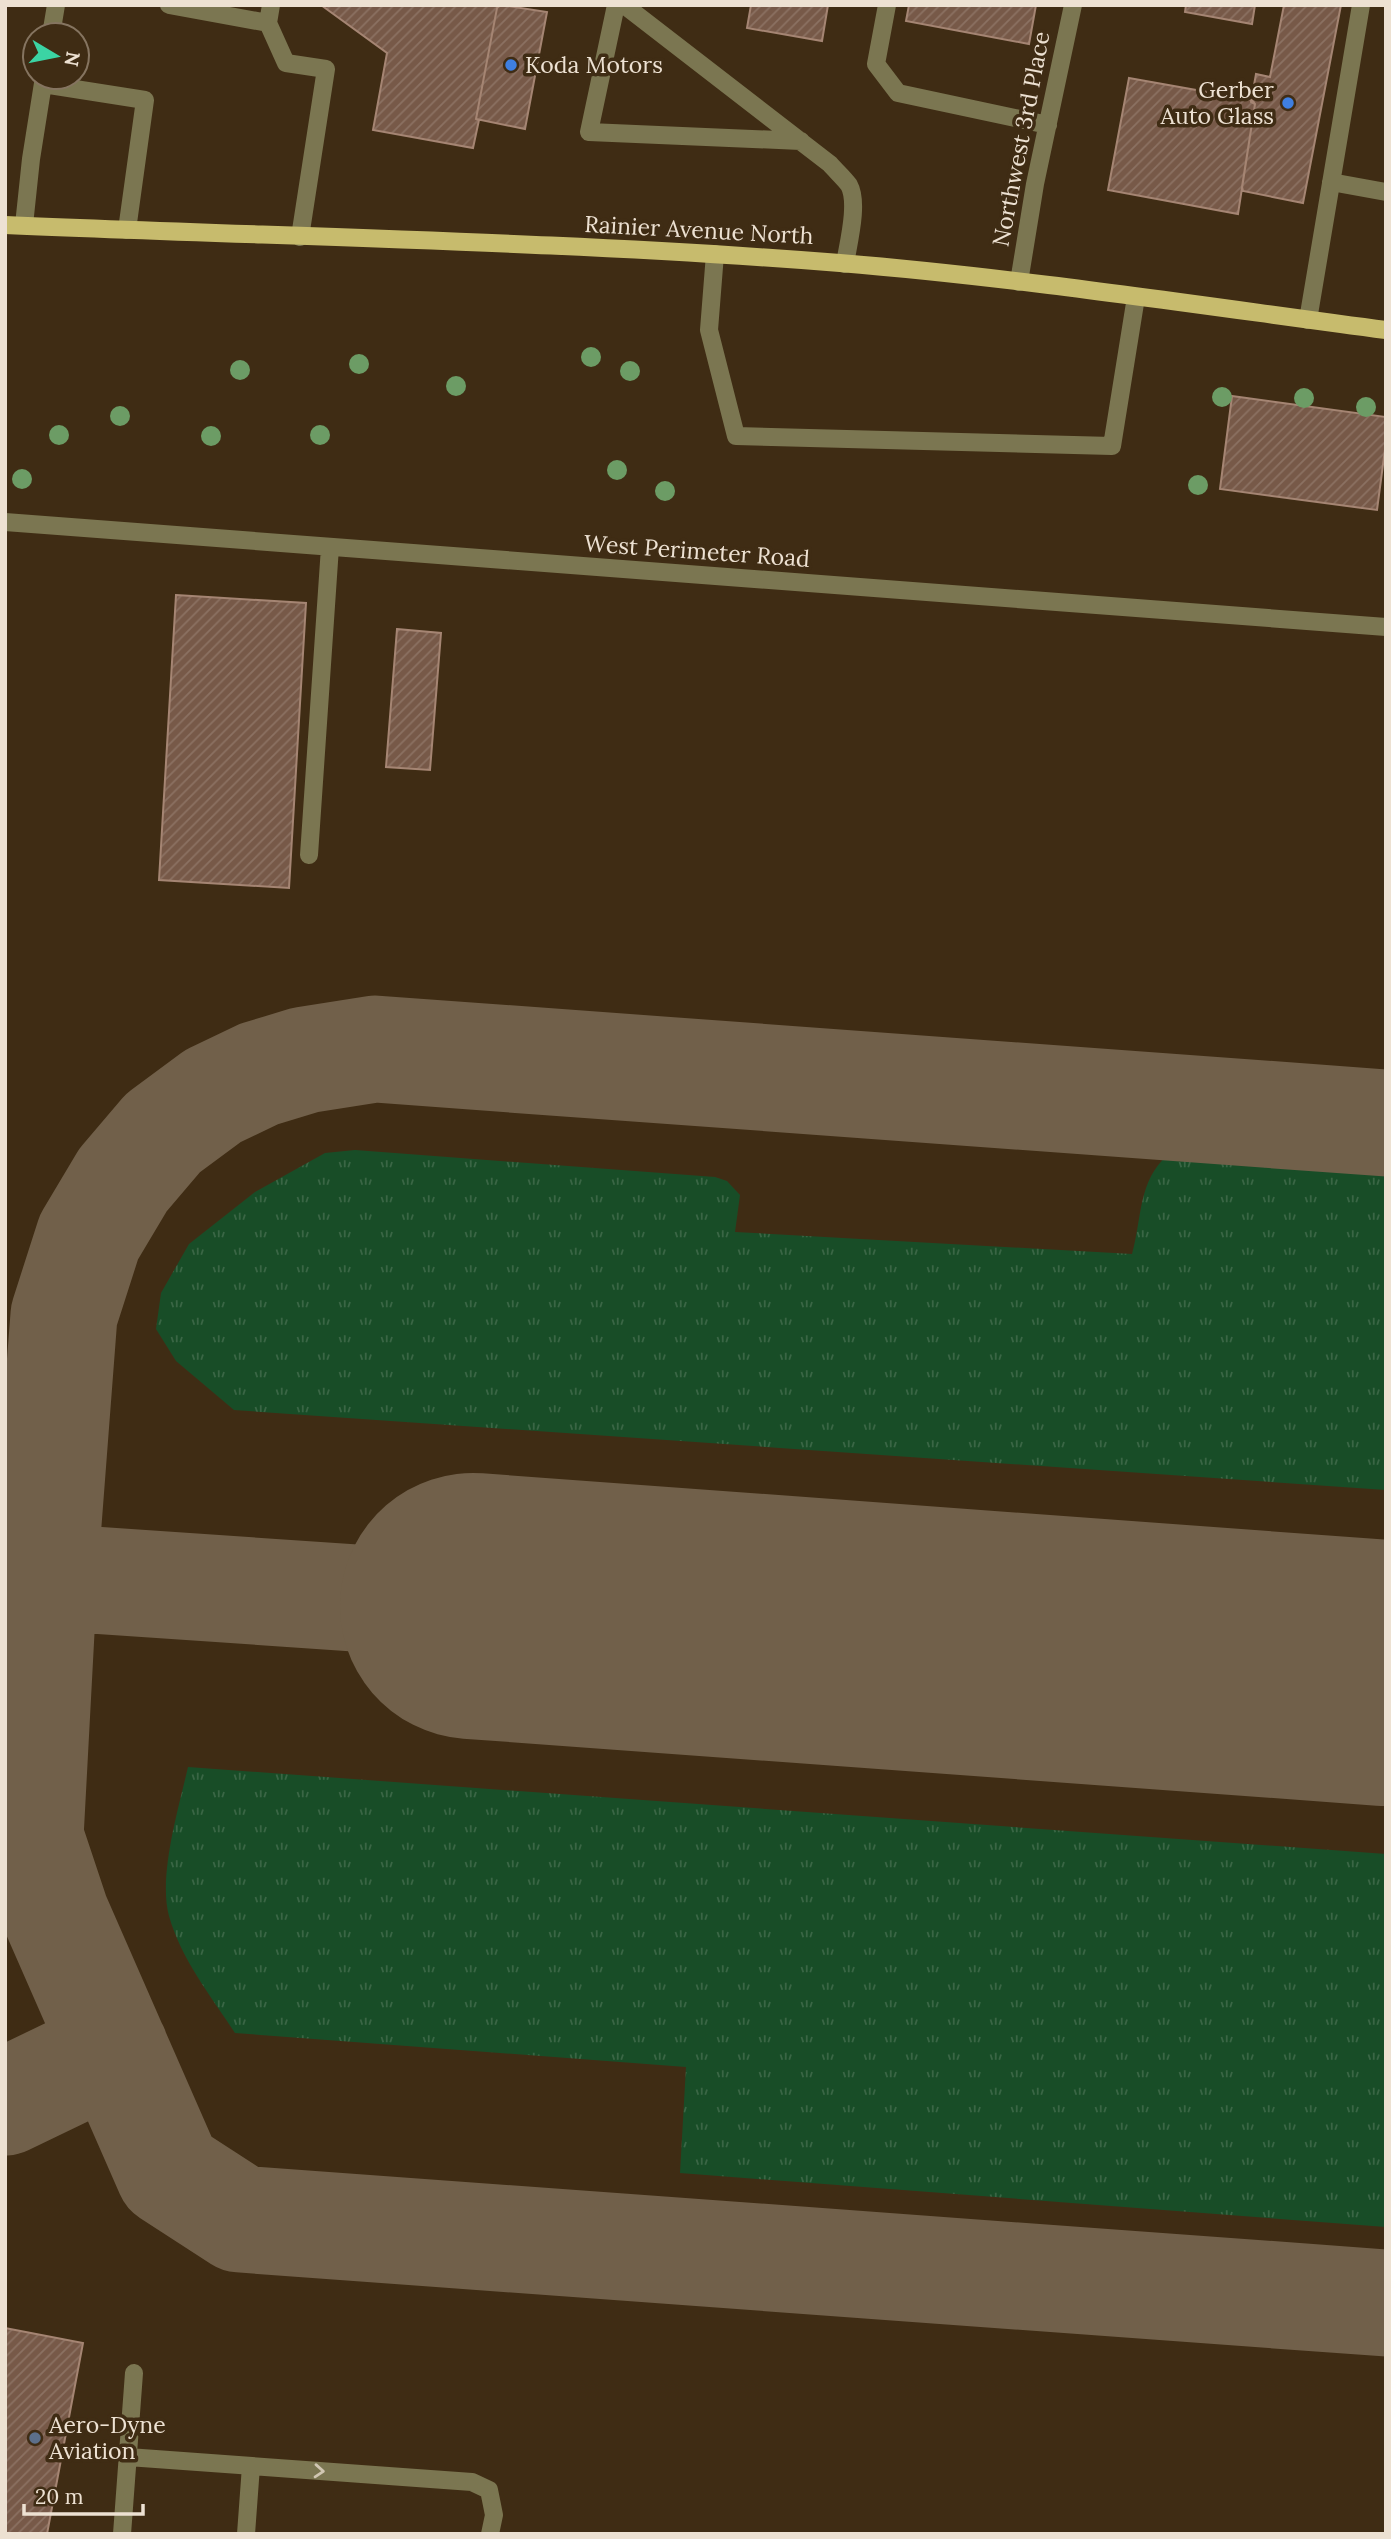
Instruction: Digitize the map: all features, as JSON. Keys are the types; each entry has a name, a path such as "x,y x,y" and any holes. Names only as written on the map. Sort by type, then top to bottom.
{"main road":[{"name":"Rainier Avenue North","path":"5,225 715,254 1019,282 1386,330"}],"street":[{"path":"169,5 268,23"},
{"path":"271,5 268,23 286,63 326,69 300,237"},
{"path":"616,5 589,132 801,141"},
{"path":"624,5 830,164 850,187 853,203 845,264"},
{"path":"887,5 876,64 898,93 1048,125"},
{"name":"Northwest 3rd Place","path":"1019,282 1073,5"},
{"path":"1308,320 1361,5"},
{"path":"91,90 145,100 127,230"},
{"path":"24,225 42,91"},
{"path":"1331,182 1386,192"},
{"path":"715,254 709,330 736,436 1112,446 1136,297"},
{"name":"West Perimeter Road","path":"5,522 1386,627"},
{"path":"309,855 330,547"},
{"path":"121,2534 134,2373"},
{"path":"128,2457 472,2482 489,2490 494,2515 490,2534"},
{"path":"246,2534 251,2466"}],"green space":[{"path":"355,1150 715,1177 727,1181 740,1195 735,1232 1132,1254 1146,1188 1158,1165 1168,1155 1386,1171 1386,1490 234,1410 176,1361 156,1329 161,1293 189,1244 255,1192 325,1153"},
{"path":"188,1767 1386,1854 1386,2227 680,2173 686,2067 235,2033 181,1947 174,1932 166,1900 168,1862"}],"building":[{"path":"321,5 501,5 497,8 473,148 373,130 387,53"},
{"name":"Koda Motors","path":"501,5 547,12 525,129 476,119 497,8"},
{"path":"751,5 828,5 822,41 747,28"},
{"path":"909,5 1036,5 1029,44 906,21"},
{"path":"1186,5 1255,5 1252,24 1185,12"},
{"name":"Gerber Auto Glass","path":"1284,5 1341,5 1303,203 1243,191 1242,187 1255,104 1251,102 1256,74 1270,77"},
{"path":"1129,78 1252,100 1255,104 1238,214 1108,190"},
{"path":"1232,396 1386,417 1386,442 1377,510 1220,489"},
{"path":"176,595 306,603 289,888 159,880"},
{"path":"397,629 441,633 430,770 386,767"},
{"name":"Aero-Dyne Aviation","path":"5,2328 83,2343 47,2534 5,2534"}],"taxiway":[{"path":"1386,1123 375,1049 305,1060 259,1074 213,1096 163,1133 123,1180 89,1237 64,1315 44,1576 30,1837 56,1915 169,2173 240,2219 1386,2303"},
{"path":"5,1574 473,1606"},
{"path":"5,2102 115,2049"}],"runway":[{"path":"473,1606 1386,1673"}],"place":[{"name":"Koda Motors","path":"511,65"},
{"name":"Gerber Auto Glass","path":"1288,103"},
{"name":"Aero-Dyne Aviation","path":"35,2438"}]}
